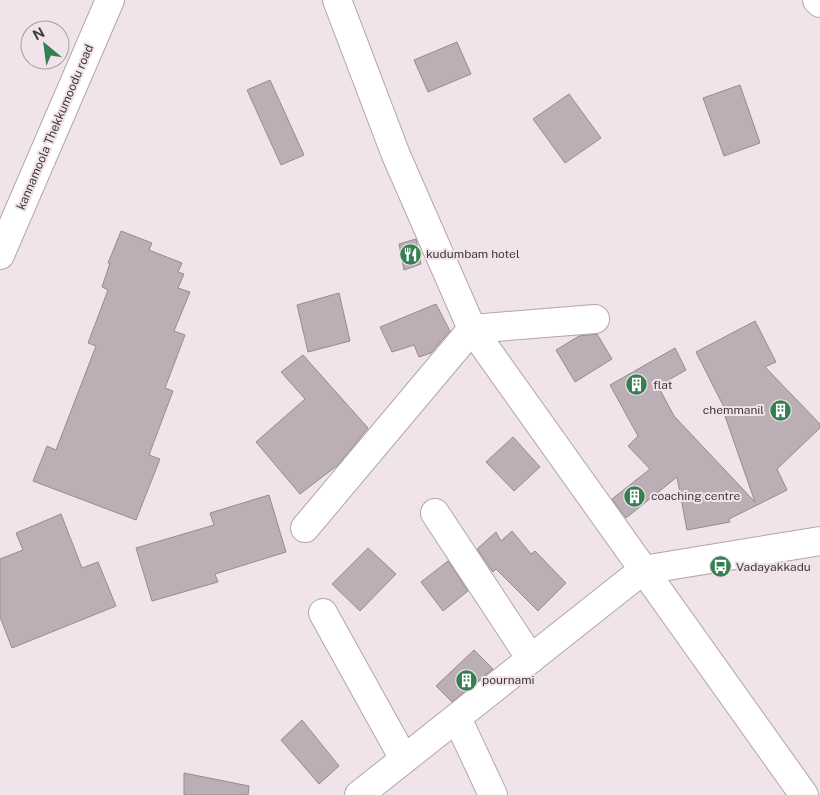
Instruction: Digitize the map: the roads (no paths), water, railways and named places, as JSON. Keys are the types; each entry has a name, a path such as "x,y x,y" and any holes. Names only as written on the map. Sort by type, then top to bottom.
{"street":[{"name":"kannamoola Thekkumoodu road","path":"0,255 110,0"},
{"path":"337,0 396,154 472,329 804,795"},
{"path":"817,0 820,3"},
{"path":"305,528 472,329 595,319"},
{"path":"435,512 531,659"},
{"path":"359,795 643,570 820,541"},
{"path":"323,614 404,759"},
{"path":"457,718 493,795"}],"place":[{"name":"kudumbam hotel","path":"410,254"},
{"name":"flat","path":"637,385"},
{"name":"chemmanil","path":"780,410"},
{"name":"coaching centre","path":"635,496"},
{"name":"Vadayakkadu","path":"720,567"},
{"name":"pournami","path":"466,680"}]}
